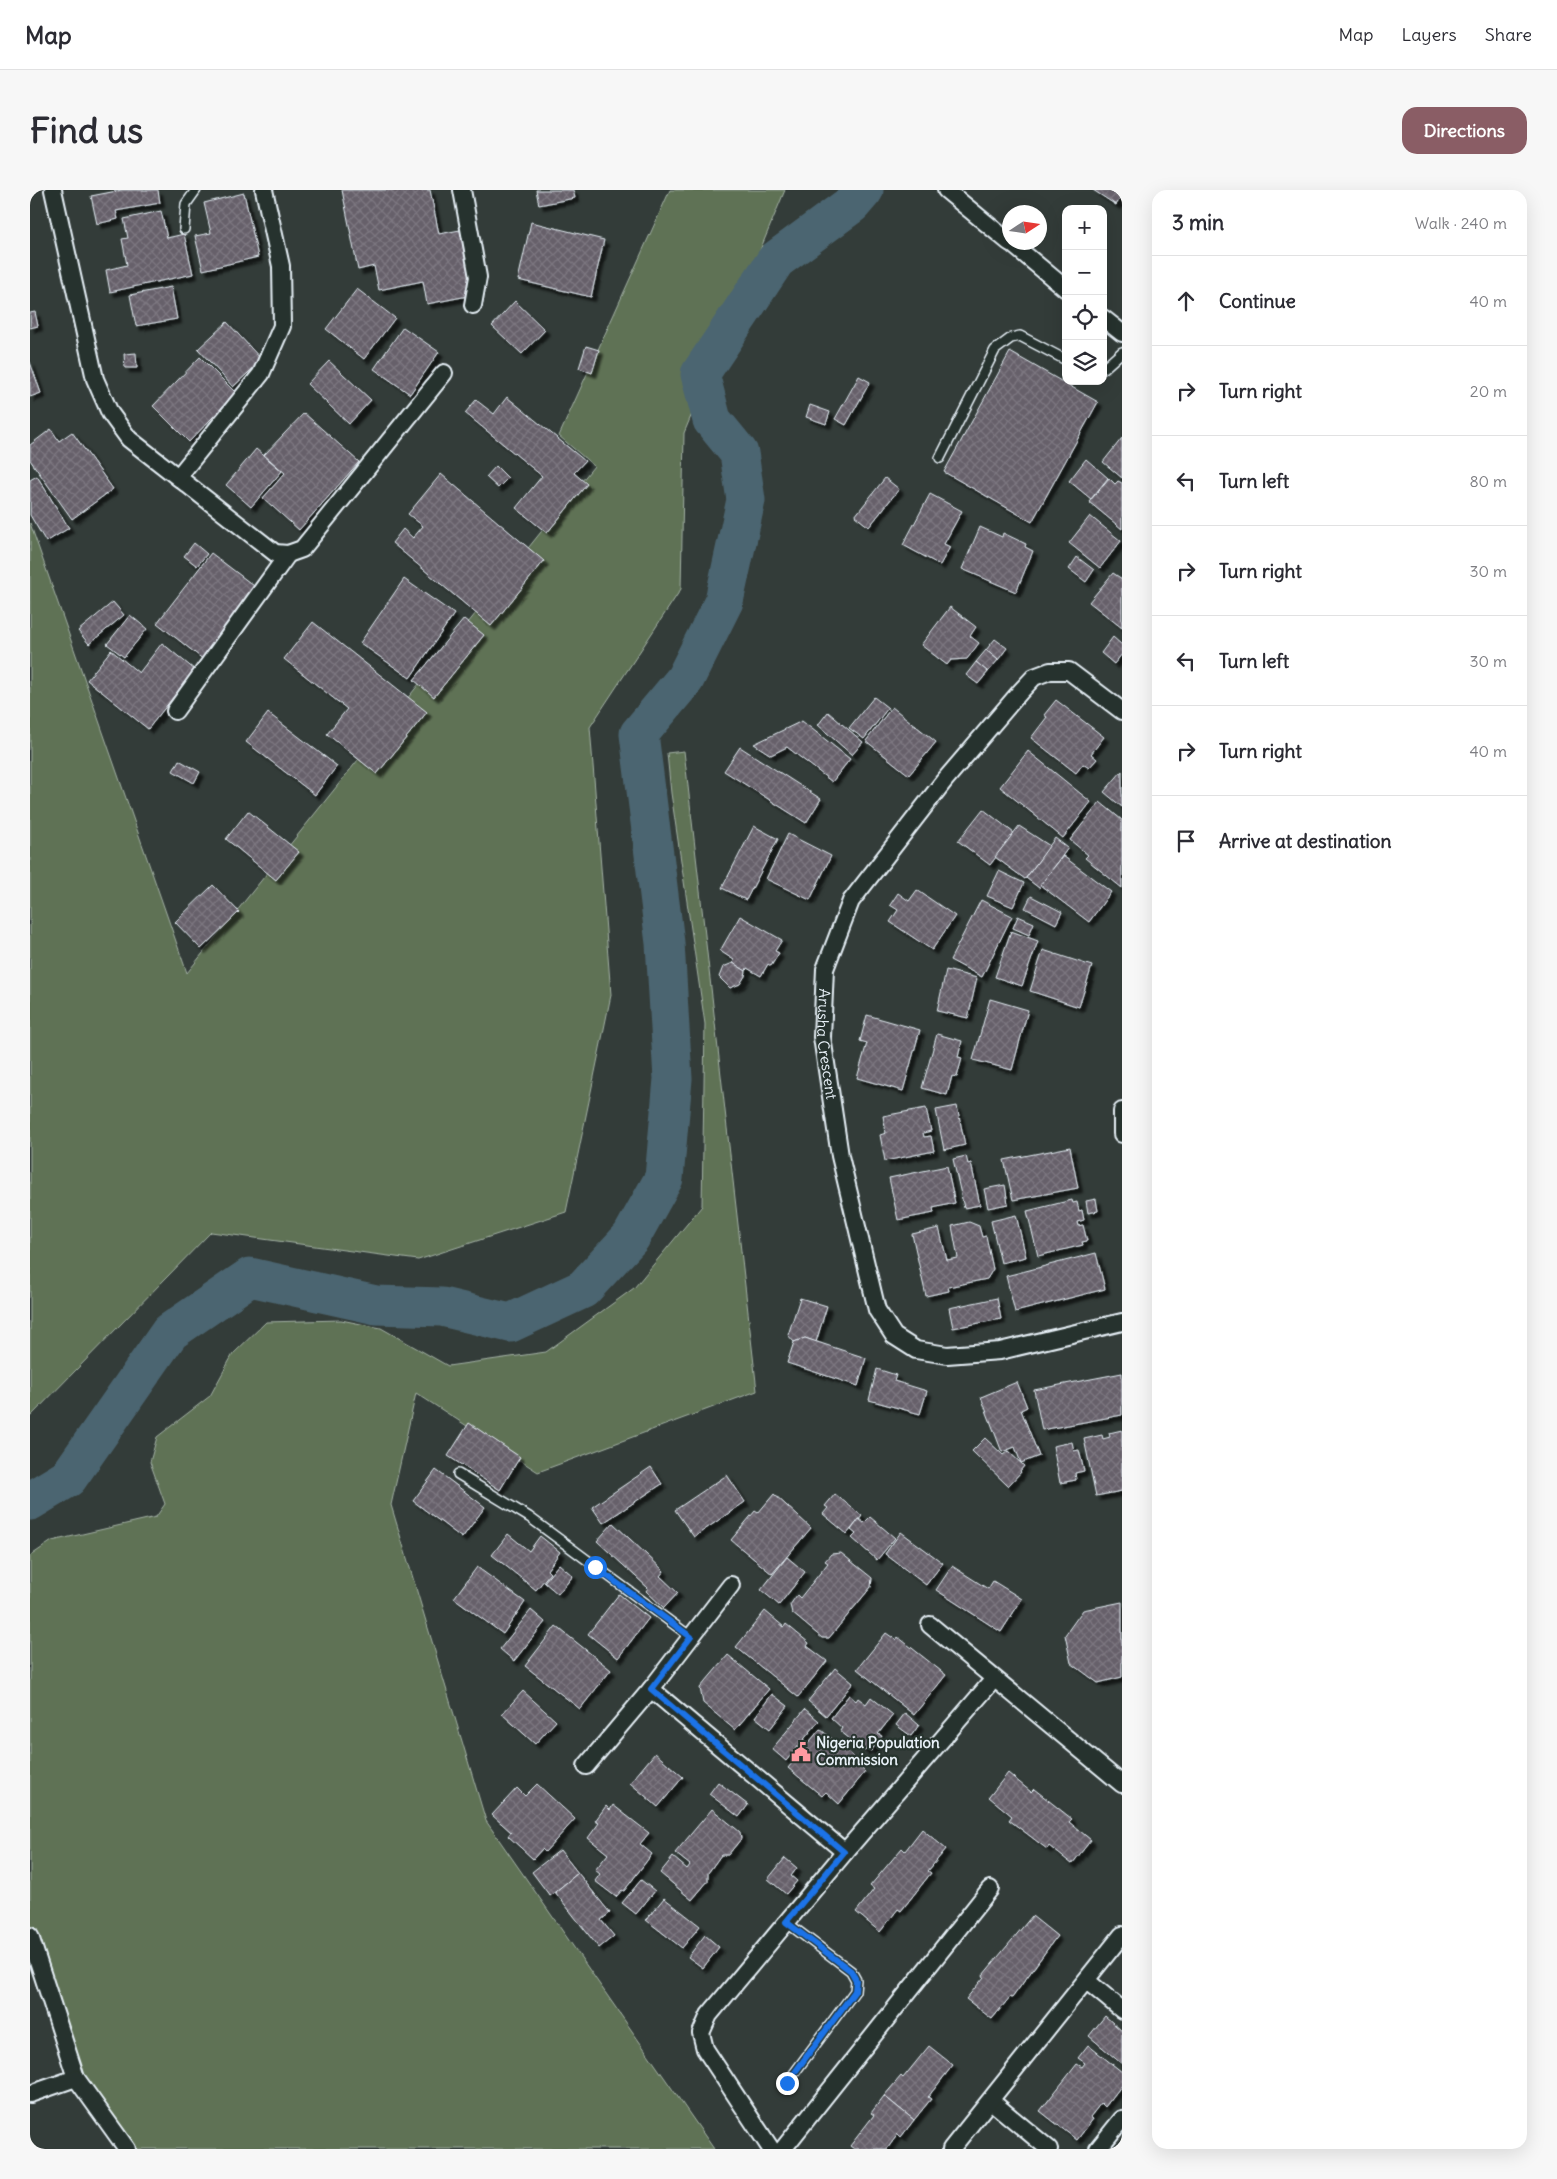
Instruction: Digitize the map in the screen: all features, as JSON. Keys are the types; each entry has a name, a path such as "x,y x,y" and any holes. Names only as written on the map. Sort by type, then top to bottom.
{"street":[{"path":"53,190 95,379 110,413 129,439 275,553 288,554 302,549 444,373"},
{"path":"178,477 261,374 282,326 281,266 264,190"},
{"path":"462,190 478,277 473,305"},
{"path":"946,190 1002,236"},
{"path":"1020,250 1062,286"},
{"path":"1107,321 1122,333"},
{"path":"175,711 288,554"},
{"name":"Arusha Crescent","path":"1122,711 1069,671 1050,671 1034,677 1020,692 944,781 851,900 825,969 822,1037 840,1156 851,1204 877,1310 894,1336 916,1350 947,1355 1000,1351 1122,1322"},
{"path":"1122,1111 1122,1134"},
{"path":"586,1766 651,1689 731,1585"},
{"path":"930,1625 1122,1784"},
{"path":"770,2149 704,2049 701,2033 709,2015 844,1852 994,1679"},
{"path":"651,1689 844,1852"},
{"path":"783,2149 990,1889"},
{"path":"951,2149 1122,1935"},
{"path":"30,1936 76,2078 127,2149"},
{"path":"1087,1981 1122,2010"},
{"path":"30,2094 76,2078"},
{"path":"990,2100 1049,2149"},
{"path":"1098,2149 1122,2120"}],"lane":[{"path":"184,229 186,204 196,190"},
{"path":"940,458 995,350 1012,338 1020,336 1062,358"},
{"path":"1107,365 1122,352"},
{"path":"458,1474 529,1517 691,1637"},
{"path":"786,1922 851,1971 856,1980 855,1991 787,2083"}],"green space":[{"path":"670,190 785,190 684,433 681,589 590,727 611,995 566,1212 418,1260 211,1232 30,1417 30,523 187,973 594,466 559,436"},
{"path":"684,751 757,1391 538,1472 416,1393 391,1505 486,1821 714,2149 127,2149 76,2078 30,1936 30,1556 52,1541 156,1517 165,1504 150,1462 157,1437 210,1396 233,1354 266,1322 341,1320 381,1328 448,1366 546,1352 634,1288 702,1206 705,1024 671,793 667,753"}],"building":[{"path":"122,190 158,190 160,203 116,211 118,219 97,224 91,196"},
{"path":"342,190 430,190 439,234 460,230 473,295 427,304 423,281 379,290 374,266 358,270"},
{"path":"536,190 573,190 575,198 539,205"},
{"path":"1093,190 1122,190 1122,196 1116,205"},
{"path":"244,193 258,257 203,270 195,236 211,233 204,203"},
{"path":"161,211 167,238 184,234 193,274 110,292 106,270 127,265 122,239 128,238 124,219"},
{"path":"531,222 604,240 591,297 518,280"},
{"path":"171,287 177,319 136,326 130,295"},
{"path":"357,289 395,318 364,359 326,329"},
{"path":"515,301 545,330 522,354 492,326"},
{"path":"35,312 38,326 30,328 30,313"},
{"path":"227,322 262,360 233,387 198,349"},
{"path":"403,327 439,352 410,394 374,369"},
{"path":"586,346 599,350 592,373 579,368"},
{"path":"1010,352 1062,382 1062,385 1068,385 1098,402 1032,522 944,472"},
{"path":"136,353 137,368 125,368 124,354"},
{"path":"200,357 236,393 189,442 153,406"},
{"path":"329,361 371,400 349,424 307,384"},
{"path":"30,362 41,393 30,397"},
{"path":"859,376 870,382 846,425 835,419"},
{"path":"507,397 585,461 574,473 587,484 547,533 516,508 542,476 465,413 476,400 494,414"},
{"path":"810,405 830,412 826,424 806,417"},
{"path":"304,413 359,462 299,530 263,498 285,473 264,455"},
{"path":"51,429 59,441 72,432 113,489 72,519 30,460 30,445"},
{"path":"1122,438 1122,478 1103,462"},
{"path":"256,449 282,471 251,507 226,485"},
{"path":"1086,459 1108,478 1091,499 1069,481"},
{"path":"496,466 508,478 498,488 486,477"},
{"path":"441,474 544,561 491,626 392,543 403,529 413,538 423,526 408,514"},
{"path":"37,476 69,528 46,542 30,515 30,480"},
{"path":"885,478 899,489 869,527 855,516"},
{"path":"1109,478 1115,484 1118,481 1122,483 1122,529 1089,502"},
{"path":"930,494 962,511 944,544 950,547 940,565 903,545"},
{"path":"1090,516 1121,541 1100,568 1069,543"},
{"path":"980,527 1002,537 1003,533 1026,544 1025,547 1033,551 1016,592 962,569"},
{"path":"194,543 207,554 197,566 184,556"},
{"path":"211,553 258,589 204,660 157,623"},
{"path":"1077,557 1094,570 1086,582 1069,569"},
{"path":"1113,573 1122,579 1122,628 1089,602"},
{"path":"404,579 454,614 410,678 360,643"},
{"path":"113,602 124,615 89,644 78,631"},
{"path":"950,607 976,627 970,636 979,643 967,659 951,660 947,665 921,645"},
{"path":"130,615 147,629 124,657 107,644"},
{"path":"464,619 484,635 434,697 414,680"},
{"path":"313,622 427,712 377,774 327,734 347,709 284,659"},
{"path":"1113,637 1122,645 1122,654 1114,664 1101,653"},
{"path":"995,639 1007,648 998,660 986,650"},
{"path":"162,643 195,670 148,729 87,680 111,650 139,673"},
{"path":"986,650 998,660 988,672 976,662"},
{"path":"976,662 988,672 978,684 966,675"},
{"path":"874,697 888,708 864,739 849,728"},
{"path":"1056,700 1104,737 1091,754 1097,759 1089,768 1083,764 1076,773 1031,738 1047,717 1044,715"},
{"path":"892,707 936,742 909,775 866,741"},
{"path":"828,712 863,742 852,755 818,725"},
{"path":"268,713 337,766 315,795 246,742"},
{"path":"802,721 850,759 832,782 787,747 771,755 754,744"},
{"path":"740,747 821,799 806,823 724,771"},
{"path":"1028,751 1091,802 1063,838 1000,787"},
{"path":"179,760 200,772 194,783 173,771"},
{"path":"1122,771 1122,807 1104,792"},
{"path":"1100,802 1122,820 1122,888 1085,858 1088,855 1070,840"},
{"path":"983,809 1014,833 990,865 958,841"},
{"path":"248,811 299,852 276,880 226,839"},
{"path":"754,826 778,839 746,900 722,888"},
{"path":"1019,826 1050,846 1025,879 995,857"},
{"path":"788,834 831,856 810,900 766,879"},
{"path":"1055,838 1068,848 1039,888 1026,878"},
{"path":"1063,856 1111,892 1089,922 1040,885"},
{"path":"999,871 1024,883 1013,907 987,896"},
{"path":"213,885 239,912 201,949 175,922"},
{"path":"917,890 955,916 932,950 890,922 898,910 890,905 898,893 909,901"},
{"path":"1031,896 1062,912 1056,924 1025,908"},
{"path":"981,900 1012,916 982,977 950,960"},
{"path":"740,916 782,940 775,951 779,953 771,966 768,964 761,976 747,968 746,971 733,963 734,960 720,951"},
{"path":"1018,916 1034,923 1029,935 1013,928"},
{"path":"1011,931 1038,941 1022,986 995,977"},
{"path":"1043,950 1092,966 1079,1007 1030,991"},
{"path":"733,963 746,971 740,984 730,988 719,977 723,967"},
{"path":"946,970 977,978 968,1018 937,1011"},
{"path":"990,999 1028,1010 1012,1070 973,1060"},
{"path":"867,1015 920,1030 903,1091 857,1078 867,1043 860,1041"},
{"path":"937,1034 962,1041 958,1057 962,1058 957,1077 952,1076 947,1095 922,1088"},
{"path":"957,1106 965,1145 944,1150 936,1110"},
{"path":"926,1108 931,1131 923,1133 924,1137 931,1136 934,1151 885,1161 880,1135 886,1133 883,1116"},
{"path":"1070,1147 1078,1188 1013,1200 1004,1160"},
{"path":"966,1156 968,1164 971,1163 980,1205 964,1208 953,1159"},
{"path":"947,1166 955,1203 933,1208 934,1213 898,1220 889,1178"},
{"path":"1005,1185 1008,1204 988,1208 984,1189"},
{"path":"1096,1199 1098,1211 1088,1213 1086,1201"},
{"path":"1072,1200 1073,1203 1077,1202 1079,1211 1082,1210 1084,1220 1077,1222 1078,1226 1083,1225 1087,1241 1082,1242 1083,1245 1038,1256 1027,1211"},
{"path":"1016,1215 1026,1257 1001,1263 991,1221"},
{"path":"969,1222 979,1226 982,1237 986,1236 993,1269 987,1279 948,1287 949,1291 926,1296 912,1234 939,1228 947,1260 958,1258 952,1226"},
{"path":"1096,1253 1105,1289 1015,1312 1006,1276"},
{"path":"800,1298 827,1306 816,1342 805,1338 794,1342 788,1335"},
{"path":"997,1298 1001,1319 953,1328 949,1308"},
{"path":"805,1338 866,1358 858,1386 787,1363 794,1342"},
{"path":"877,1369 896,1375 894,1381 927,1391 920,1414 869,1400"},
{"path":"1122,1373 1122,1415 1042,1430 1034,1390"},
{"path":"1017,1382 1027,1407 1021,1410 1039,1456 1021,1463 1015,1447 1002,1452 981,1397"},
{"path":"469,1423 520,1457 500,1490 448,1456"},
{"path":"1122,1430 1122,1491 1096,1496 1084,1439 1102,1435 1103,1439 1110,1437 1109,1433"},
{"path":"985,1438 1003,1455 1008,1451 1024,1466 1008,1486 972,1451"},
{"path":"1072,1442 1074,1451 1079,1450 1084,1471 1075,1473 1076,1480 1060,1483 1053,1446"},
{"path":"651,1467 662,1484 603,1523 592,1507"},
{"path":"436,1470 485,1507 462,1538 413,1501"},
{"path":"727,1475 745,1502 694,1537 675,1510"},
{"path":"774,1494 811,1528 772,1574 731,1540 755,1511 758,1513"},
{"path":"835,1494 862,1516 847,1534 823,1514 828,1508 825,1506"},
{"path":"870,1517 895,1538 877,1560 852,1538 856,1534 851,1530 859,1519 864,1523"},
{"path":"613,1523 664,1571 660,1576 678,1593 664,1608 646,1591 648,1588 597,1541"},
{"path":"901,1532 943,1563 926,1585 885,1554"},
{"path":"508,1534 529,1551 540,1536 560,1552 547,1570 550,1573 536,1590 492,1555"},
{"path":"841,1553 872,1578 871,1587 829,1638 822,1638 792,1613 790,1605 797,1595 800,1598 828,1563 825,1561 831,1554"},
{"path":"787,1557 805,1572 779,1605 761,1590"},
{"path":"559,1564 573,1576 558,1594 544,1582"},
{"path":"952,1566 988,1589 993,1581 1022,1599 1001,1632 936,1590"},
{"path":"477,1567 525,1602 503,1634 454,1598"},
{"path":"619,1594 649,1618 618,1658 588,1634"},
{"path":"1122,1602 1122,1677 1098,1683 1071,1663 1065,1635 1083,1610"},
{"path":"531,1610 545,1622 514,1661 500,1649"},
{"path":"765,1611 784,1627 786,1624 809,1643 807,1646 827,1661 798,1697 736,1647"},
{"path":"556,1626 611,1670 580,1709 525,1666"},
{"path":"886,1633 896,1640 898,1637 946,1675 914,1715 857,1669"},
{"path":"728,1655 769,1689 735,1730 703,1703 700,1688"},
{"path":"835,1668 853,1683 826,1716 808,1701"},
{"path":"523,1691 556,1721 535,1744 502,1714"},
{"path":"772,1694 788,1706 770,1729 755,1717"},
{"path":"849,1695 856,1701 858,1698 866,1704 871,1697 893,1715 878,1734 882,1736 871,1751 867,1748 865,1751 840,1731 842,1728 831,1718"},
{"path":"805,1709 819,1721 786,1761 772,1749"},
{"path":"905,1713 919,1725 911,1736 896,1725"},
{"path":"820,1729 854,1757 852,1760 865,1772 839,1804 826,1792 822,1796 788,1768"},
{"path":"655,1753 683,1777 658,1807 630,1783"},
{"path":"1008,1773 1031,1792 1034,1789 1072,1819 1069,1822 1091,1840 1072,1864 1049,1846 1047,1849 1009,1820 1012,1816 989,1797"},
{"path":"718,1782 748,1805 739,1817 709,1794"},
{"path":"537,1784 575,1819 545,1852 542,1849 533,1859 508,1836 511,1832 492,1815 517,1788 525,1796"},
{"path":"613,1805 649,1833 640,1844 652,1854 624,1891 622,1890 616,1897 595,1881 600,1874 595,1870 608,1854 588,1838 599,1823 595,1821 606,1806 610,1810"},
{"path":"712,1809 740,1832 741,1839 728,1855 721,1855 708,1873 708,1881 692,1900 660,1873 673,1857 687,1869 690,1865 675,1853"},
{"path":"922,1829 946,1849 928,1871 931,1873 901,1911 898,1909 880,1932 856,1912 874,1889 870,1886 902,1848 905,1851"},
{"path":"560,1850 578,1873 550,1896 532,1872"},
{"path":"785,1858 797,1868 791,1876 797,1881 786,1894 768,1879"},
{"path":"578,1873 610,1913 601,1920 614,1936 599,1948 555,1892"},
{"path":"641,1880 655,1891 636,1914 622,1903"},
{"path":"664,1898 700,1926 682,1948 646,1920"},
{"path":"1032,1916 1057,1936 1012,1998 1010,1997 992,2019 966,1999 984,1977 983,1975"},
{"path":"705,1935 719,1947 703,1968 688,1957"},
{"path":"1105,2016 1122,2031 1122,2064 1089,2036"},
{"path":"1088,2045 1122,2072 1122,2085 1105,2107 1101,2103 1090,2117 1093,2119 1077,2140 1040,2111 1077,2064 1082,2067 1085,2063 1078,2058"},
{"path":"929,2046 953,2065 928,2097 931,2099 914,2120 884,2096 901,2076 903,2078"},
{"path":"884,2096 914,2120 901,2137 898,2134 887,2149 854,2149 850,2146 874,2115 871,2113"}],"waterway":[{"path":"30,1501 68,1478 170,1332 250,1277 376,1305 442,1307 510,1323 583,1289 631,1237 664,1178 673,1079 665,943 639,734 685,679 724,601 746,500 739,453 712,420 700,374 776,260 852,204 864,190"}],"place":[{"name":"Nigeria Population Commission","path":"801,1752"}],"route":[{"path":"595,1567 691,1637 651,1689 844,1852 786,1922 851,1971 856,1980 855,1991 787,2083"}]}
